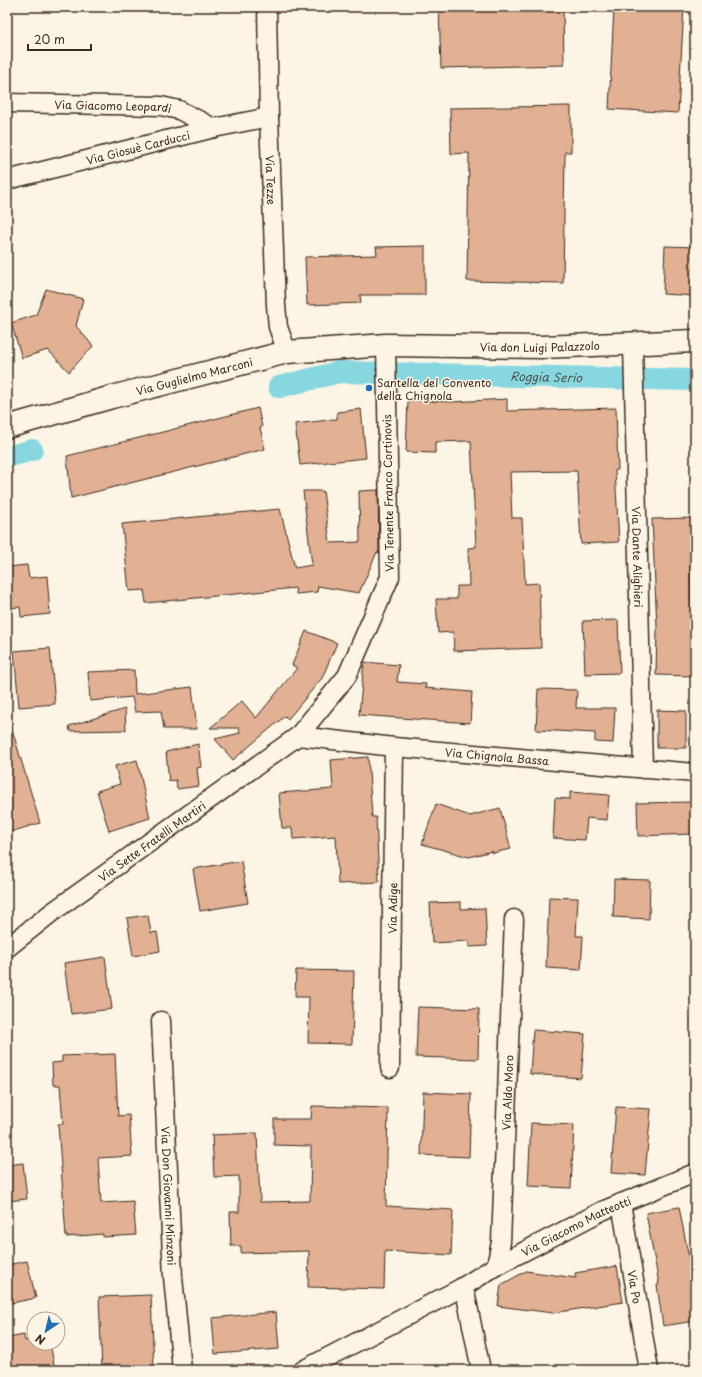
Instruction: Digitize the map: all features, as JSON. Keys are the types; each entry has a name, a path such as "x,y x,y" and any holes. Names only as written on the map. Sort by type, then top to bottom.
{"street":[{"name":"Via Tezze","path":"267,7 269,117 276,306 278,327 287,352"},
{"name":"Via Giacomo Leopardi","path":"7,102 161,106 179,110 214,128"},
{"name":"Via Giosuè Carducci","path":"7,180 214,128 269,117"},
{"name":"Via don Luigi Palazzolo","path":"386,344 542,347 695,341"},
{"name":"Via Guglielmo Marconi","path":"7,427 112,397 287,352 386,344"},
{"name":"Via Tenente Franco Cortinovis","path":"298,736 347,676 390,577 386,344"},
{"name":"Via Dante Alighieri","path":"633,344 643,769"},
{"name":"Via Chignola Bassa","path":"298,736 394,747 695,773"},
{"name":"Via Sette Fratelli Martiri","path":"7,948 51,913 298,736"},
{"name":"Via Adige","path":"390,1068 394,747"},
{"name":"Via Aldo Moro","path":"496,1266 501,1242 514,919"},
{"name":"Via Don Giovanni Minzoni","path":"160,1021 173,1277 182,1370"},
{"name":"Via Giacomo Matteotti","path":"303,1370 461,1288 496,1266 622,1203 695,1173"},
{"name":"Via Po","path":"622,1203 649,1370"},
{"path":"461,1288 466,1296 481,1370"}],"building":[{"path":"439,7 563,7 564,65 441,68"},
{"path":"614,7 684,7 678,113 609,109"},
{"path":"571,106 571,152 565,152 563,283 467,281 469,153 451,154 450,108"},
{"path":"425,246 425,295 360,295 361,303 307,305 305,257 377,255 376,247"},
{"path":"665,246 695,247 695,296 663,294"},
{"path":"46,289 83,299 76,326 93,346 69,372 48,350 22,358 11,323 36,315"},
{"path":"507,399 507,411 616,408 618,470 615,470 619,542 581,544 577,471 510,472 512,518 522,518 525,584 539,583 541,648 454,651 453,632 438,633 436,599 457,599 457,586 469,586 468,548 476,547 471,441 435,442 435,453 406,452 408,400 452,402"},
{"path":"258,408 262,427 260,428 265,449 71,498 67,456"},
{"path":"361,409 366,458 300,465 295,424 337,419 337,412"},
{"path":"378,490 379,553 377,552 359,593 318,586 317,592 296,594 295,588 146,603 144,590 129,591 122,524 280,509 295,568 312,565 303,491 323,491 330,543 360,542 359,491"},
{"path":"695,518 695,557 690,557 692,635 694,635 693,676 656,675 657,627 652,519"},
{"path":"27,565 29,578 47,576 50,614 21,617 20,607 7,608 7,567"},
{"path":"618,620 620,673 585,674 583,621"},
{"path":"306,631 337,643 322,678 288,719 285,716 233,760 215,739 240,733 239,728 210,728 242,701 256,718 297,668 292,665"},
{"path":"50,648 55,704 19,707 14,651"},
{"path":"364,662 399,665 397,682 426,684 425,688 472,692 470,723 359,715"},
{"path":"134,670 135,694 192,687 197,729 164,729 161,711 135,712 132,697 90,701 88,672"},
{"path":"538,689 577,690 576,708 615,708 613,743 595,742 595,733 536,730"},
{"path":"125,709 126,730 70,731 69,726"},
{"path":"657,710 686,711 686,748 657,748"},
{"path":"7,726 11,726 40,823 7,833"},
{"path":"198,744 201,767 197,768 199,786 177,789 176,780 169,781 166,752"},
{"path":"368,757 372,817 376,817 379,882 338,884 336,836 293,839 292,828 282,828 279,793 333,789 331,760"},
{"path":"137,760 150,818 109,831 97,791 120,784 115,766"},
{"path":"570,792 609,795 607,820 587,818 585,840 553,838 555,798 570,799"},
{"path":"692,802 693,834 638,836 637,803"},
{"path":"436,804 470,816 500,808 511,849 493,853 492,851 469,857 422,844"},
{"path":"241,861 248,903 200,911 193,869"},
{"path":"614,879 650,880 649,919 613,917"},
{"path":"549,897 578,898 576,936 583,936 581,970 546,968"},
{"path":"461,902 461,909 485,908 487,946 469,947 469,941 432,943 430,903"},
{"path":"148,915 151,933 157,932 160,951 133,956 127,918"},
{"path":"105,957 112,1009 71,1014 64,963"},
{"path":"296,970 354,971 352,1044 308,1043 309,997 295,997"},
{"path":"418,1007 479,1009 478,1059 416,1057"},
{"path":"533,1030 585,1034 581,1078 530,1074"},
{"path":"115,1054 118,1116 129,1115 132,1156 98,1158 101,1203 133,1201 136,1235 103,1237 103,1234 66,1237 58,1124 63,1124 60,1085 53,1085 52,1063 62,1062 62,1056"},
{"path":"423,1092 471,1094 469,1157 421,1155"},
{"path":"312,1106 388,1108 386,1206 453,1210 451,1255 385,1251 384,1289 308,1287 309,1251 241,1253 241,1246 231,1246 230,1212 239,1212 239,1176 214,1177 212,1135 257,1133 260,1202 310,1201 311,1146 274,1145 274,1119 311,1119"},
{"path":"616,1107 651,1109 645,1175 611,1173"},
{"path":"531,1123 574,1125 571,1188 528,1186"},
{"path":"23,1163 27,1199 7,1201 7,1165"},
{"path":"679,1207 693,1279 695,1279 695,1321 663,1326 657,1285 659,1284 646,1213"},
{"path":"27,1261 36,1298 7,1304 7,1265"},
{"path":"617,1266 623,1302 553,1313 498,1306 501,1285 526,1271 576,1278 575,1273"},
{"path":"151,1295 154,1370 102,1370 99,1297"},
{"path":"276,1312 279,1349 215,1354 212,1318"},
{"path":"24,1335 26,1341 26,1351 51,1351 55,1370 7,1370 7,1338"}],"waterway":[{"name":"Roggia Serio","path":"279,387 339,372 695,380"},
{"path":"7,457 32,450"}],"place":[{"name":"Santella del Convento della Chignola","path":"369,388"}]}
